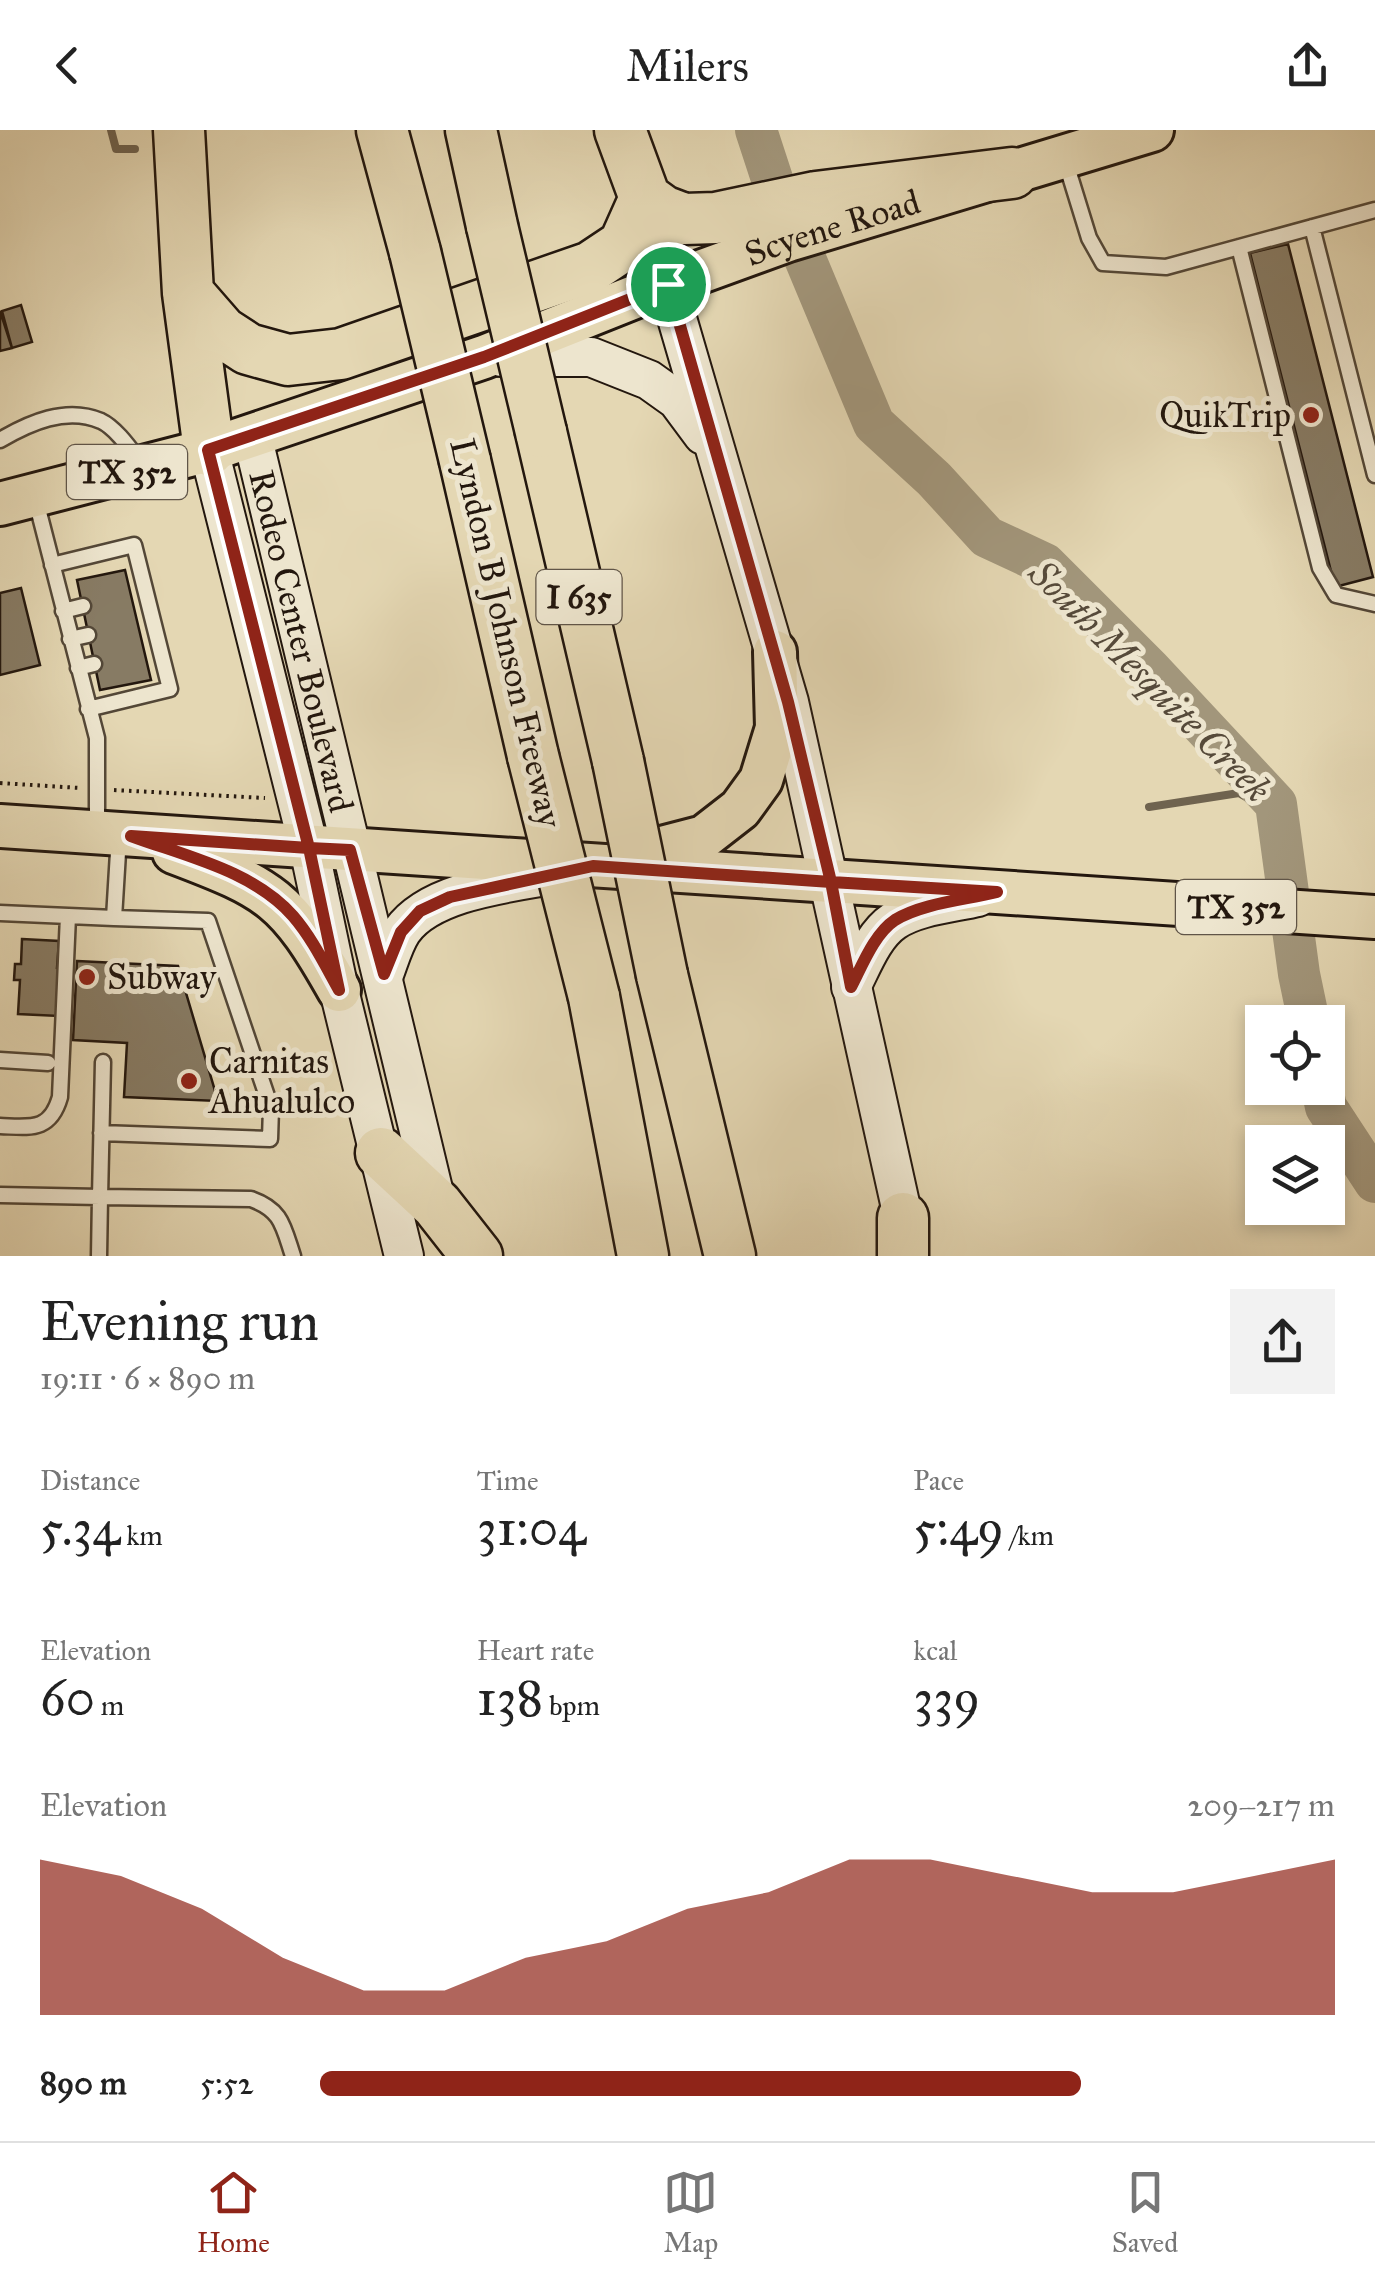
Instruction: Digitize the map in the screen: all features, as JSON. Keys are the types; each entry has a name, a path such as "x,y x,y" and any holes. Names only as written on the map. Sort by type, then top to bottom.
{"highway":[{"path":"179,130 188,293 230,442"},
{"name":"Lyndon B Johnson Freeway","path":"382,130 415,252 533,756 594,996 643,1256"},
{"name":"I 635","path":"470,130 618,762 662,975 730,1256"},
{"path":"620,130 665,208 684,278"},
{"path":"665,208 716,218 816,197 897,197 1012,173"},
{"path":"188,293 222,332 248,349 288,360 341,354 591,266 624,245 665,208"},
{"path":"381,1153 437,1205 477,1256"}],"main road":[{"path":"1012,173 1152,130"},
{"name":"Scyene Road","path":"17,500 230,442 484,357 897,197"},
{"path":"684,278 717,453 775,652 831,882 906,1243"},
{"path":"484,357 590,357 649,380 677,400 717,453"},
{"name":"Rodeo Center Boulevard","path":"230,442 329,849 339,990 404,1256"},
{"path":"384,974 401,932 420,911 450,897 704,837 740,808 761,780 777,728 775,652"},
{"name":"TX 352","path":"0,826 1358,916"},
{"path":"116,835 239,876 278,900 308,935 339,990"},
{"name":"Rodeo Center Boulevard","path":"329,849 384,974 450,1256"},
{"path":"851,987 879,936 895,920 997,892"}],"lane":[{"path":"1064,155 1089,238 1103,263 1166,267 1375,210"},
{"path":"1312,227 1375,475"},
{"path":"1239,247 1320,568 1336,595 1375,604"},
{"path":"0,440 38,420 62,416 102,422 130,448 144,468"},
{"path":"17,500 52,565 97,738 98,789 116,835 114,918"},
{"path":"52,565 134,545 145,622 152,650 170,689 88,709"},
{"path":"63,611 83,606"},
{"path":"70,639 88,634"},
{"path":"78,668 94,664"},
{"path":"0,913 208,921 272,1108 270,1139 102,1134"},
{"path":"0,1126 34,1127 56,1112 60,1097 68,916"},
{"path":"0,1060 48,1062"},
{"path":"99,1256 103,1062"},
{"path":"0,1195 251,1199 270,1206 282,1221 293,1256"}],"path":[{"path":"0,783 270,798"}],"building":[{"name":"QuikTrip","path":"1288,244 1373,577 1335,587 1250,253"},
{"path":"21,305 32,342 12,348 2,311"},
{"path":"0,311 12,348 0,351"},
{"path":"125,570 151,680 100,690 77,580"},
{"path":"21,588 40,665 0,675 0,593"},
{"path":"22,939 59,941 59,1016 18,1014 20,980 14,980 15,964 21,964"},
{"path":"77,961 178,966 218,1101 124,1097 127,1043 73,1040"}],"waterway":[{"path":"111,130 116,149 135,149"},
{"name":"South Mesquite Creek","path":"756,130 773,182 874,424 934,479 987,537 1045,564 1276,804 1305,1005"},
{"path":"1149,807 1239,793 1277,815"},
{"name":"South Mesquite Creek","path":"1326,1105 1375,1182"}],"place":[{"name":"QuikTrip","path":"1311,415"},
{"name":"Subway","path":"87,977"},
{"name":"Carnitas Ahualulco","path":"189,1081"}],"route":[{"path":"668,284 484,357 208,450 309,848 131,836 239,876 278,900 308,935 339,990 309,848 350,850 384,974 401,932 420,911 450,897 593,866 831,882 851,987 879,936 895,920 997,892 831,882 750,562 668,284"}]}
